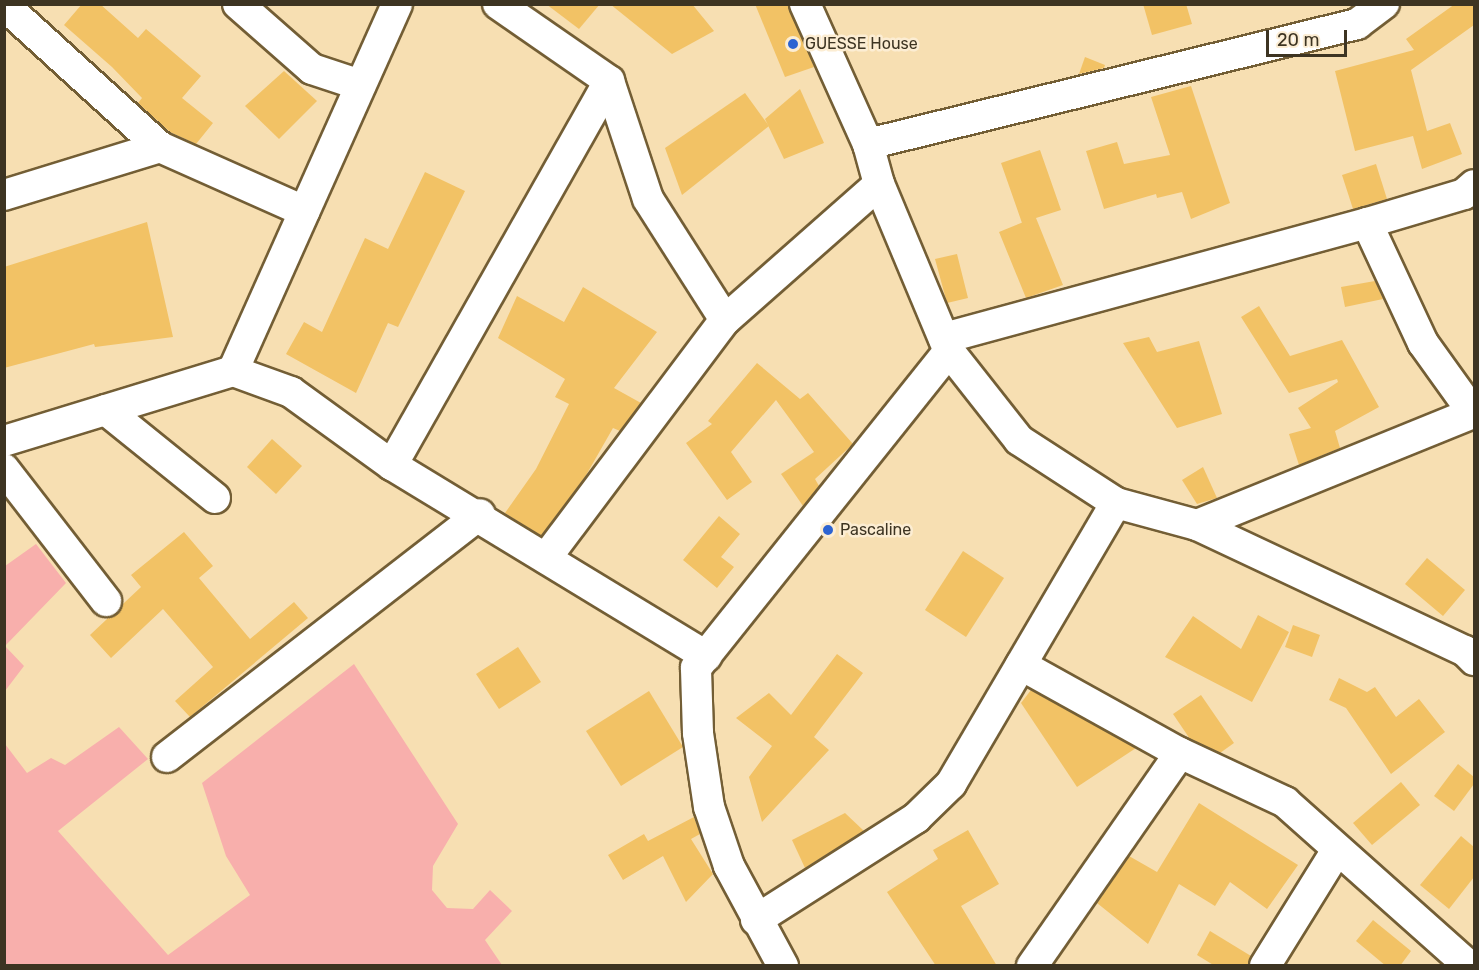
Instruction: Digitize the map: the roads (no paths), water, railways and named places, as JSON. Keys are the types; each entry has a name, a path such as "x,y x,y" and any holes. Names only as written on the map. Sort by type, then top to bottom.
{"street":[{"path":"238,4 312,69 360,85"},
{"path":"233,371 397,4"},
{"path":"498,4 609,81 648,200 725,320"},
{"path":"805,4 868,144 879,184 946,345 1019,440 1116,503 1197,525 1465,651 1474,660"},
{"path":"868,144 1357,24 1384,4"},
{"path":"4,5 160,147 304,211"},
{"path":"392,465 609,81"},
{"path":"4,195 160,147"},
{"path":"546,558 725,320 879,184"},
{"path":"783,966 756,920 729,866 709,807 698,733 696,668 946,345 1464,194 1474,185"},
{"path":"1197,525 1474,413 1423,343 1367,223"},
{"path":"4,441 233,371 291,392 392,465 480,514 546,558 706,656"},
{"path":"106,410 214,498"},
{"path":"4,469 106,601"},
{"path":"756,920 916,818 951,784 1116,503"},
{"path":"167,756 480,514"},
{"path":"1021,666 1180,753 1285,802 1469,966"},
{"path":"1032,966 1180,753"},
{"path":"1265,966 1337,850"}],"place":[{"name":"GUESSE House","path":"793,44"},
{"name":"Pascaline","path":"828,530"}]}
